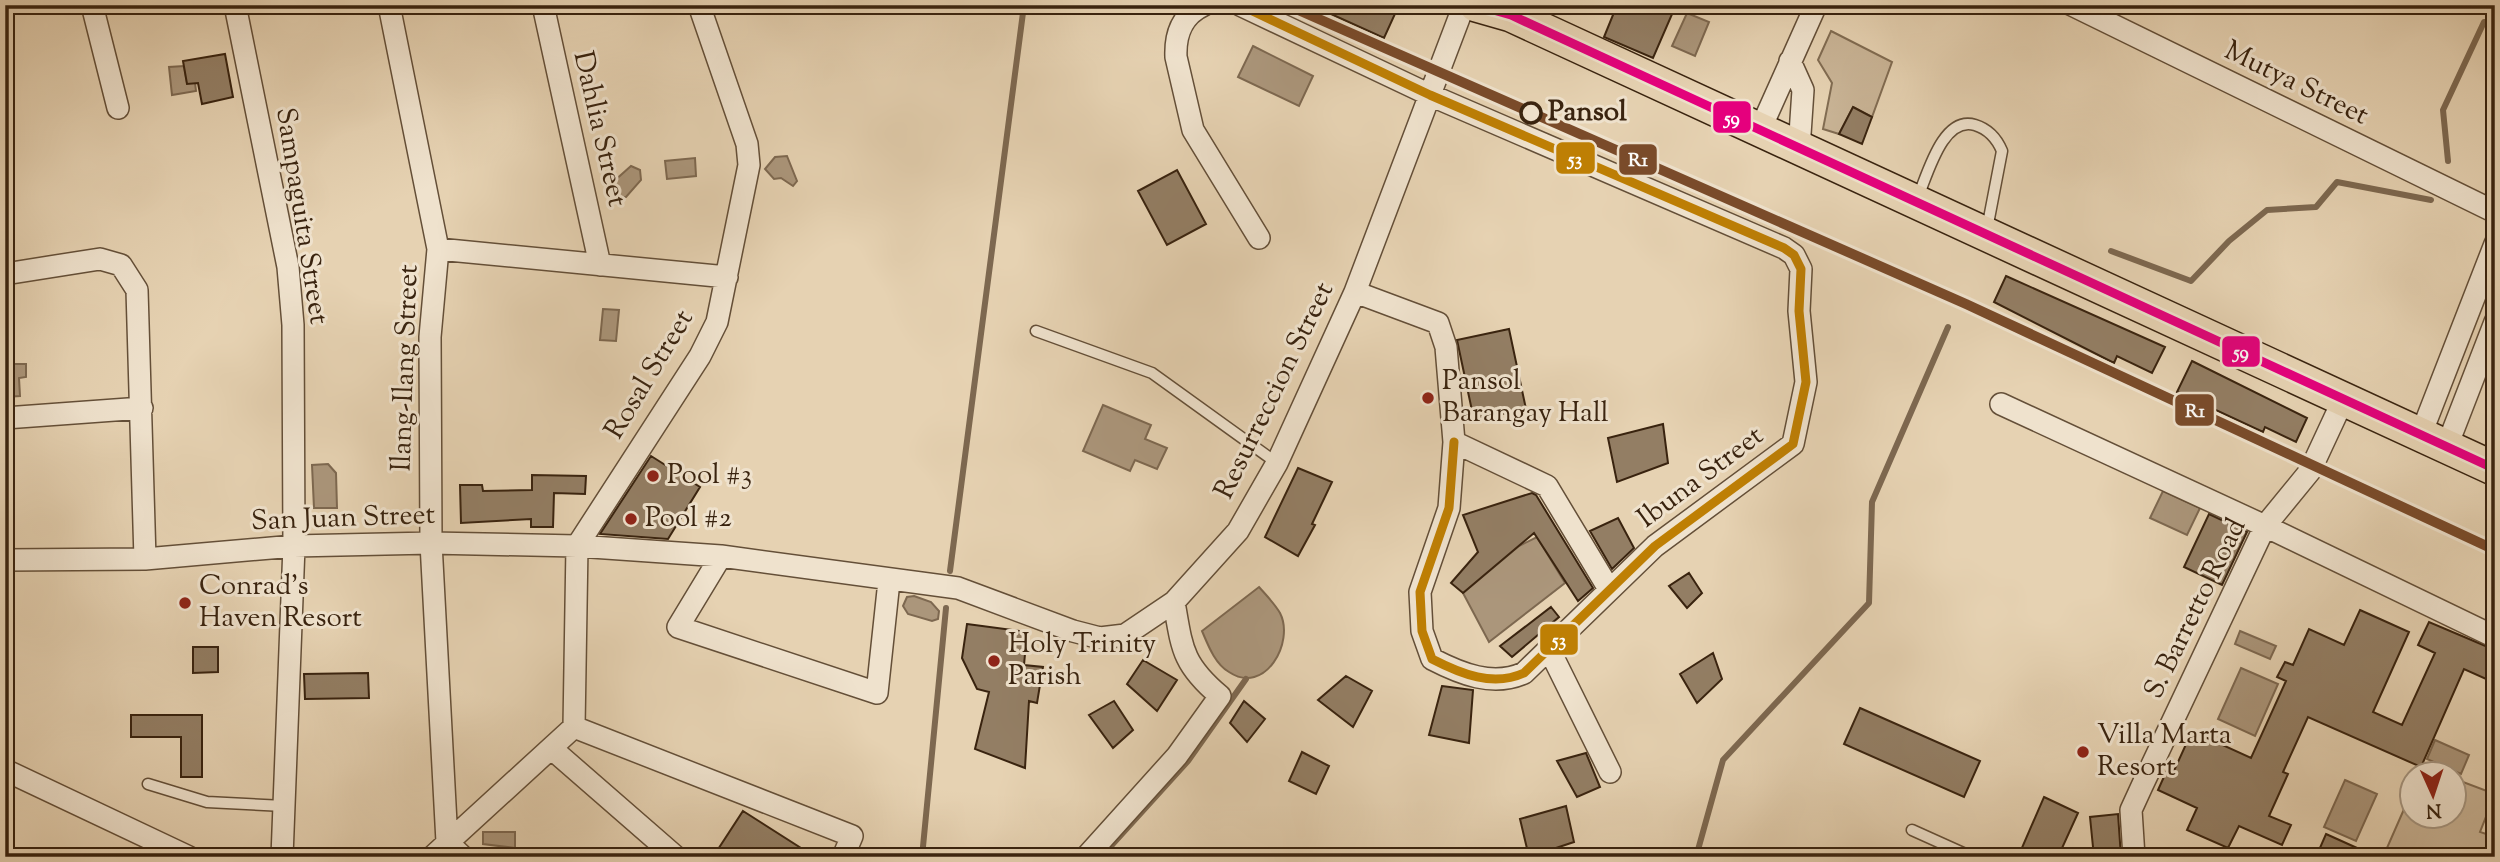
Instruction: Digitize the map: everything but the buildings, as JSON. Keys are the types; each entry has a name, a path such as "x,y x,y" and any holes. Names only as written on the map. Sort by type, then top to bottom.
{"main road":[{"path":"1476,5 1511,15 2495,469"}],"street":[{"path":"92,5 118,108"},
{"name":"Sampaguita Street","path":"235,5 288,267 295,396 294,546 282,857"},
{"name":"Ilang-Ilang Street","path":"389,5 438,249 430,337 431,542 440,849"},
{"name":"Dahlia Street","path":"543,5 600,265"},
{"name":"Rosal Street","path":"577,546 701,356 717,322 749,166 747,144 699,5"},
{"path":"1204,5 1183,22 1177,33 1176,57 1193,130 1259,239"},
{"name":"Ibuna Street","path":"1240,5 1430,95 1784,248 1794,255 1801,269 1799,310 1806,382 1793,444 1654,546 1524,673 1503,678 1474,677 1432,659 1422,631 1420,592 1449,508 1454,442"},
{"name":"Resurreccion Street","path":"958,588 1073,631 1100,638 1125,635 1174,602 1238,531 1277,463 1355,292 1464,5"},
{"path":"1760,130 1816,5"},
{"name":"Mutya Street","path":"2072,5 2495,212"},
{"path":"1790,61 1803,90 1799,149"},
{"path":"2434,440 2495,244"},
{"path":"438,249 727,277"},
{"path":"5,274 100,259 121,265 137,290 145,559"},
{"path":"1355,292 1438,323 1446,347 1454,442 1547,486 1609,589"},
{"path":"2434,440 2495,322"},
{"name":"S. Barretto Road","path":"2134,857 2131,810 2265,526 2310,471 2344,398"},
{"path":"2001,404 2265,526 2495,637"},
{"path":"5,418 142,408"},
{"name":"San Juan Street","path":"5,560 145,559 294,546 431,542 577,546 721,556 958,588"},
{"path":"463,857 440,849 574,727 577,546"},
{"path":"721,556 678,627 877,693 889,580"},
{"path":"1086,857 1177,756 1220,695 1201,680 1182,652 1174,602"},
{"path":"1549,649 1610,772"},
{"path":"574,727 852,836 843,857"},
{"path":"552,749 676,857"},
{"path":"5,770 189,857"}],"lane":[{"path":"1915,202 1945,137 1953,128 1972,124 1983,128 1998,141 2001,151 1986,235"},
{"path":"1036,331 1152,373 1277,463"},
{"path":"148,784 207,803 284,806"},
{"path":"1912,830 1972,857"}],"shaded area":[{"path":"1687,13 1709,22 1695,56 1672,46"},
{"path":"1831,31 1892,62 1872,117 1853,107 1839,134 1823,129 1832,83 1818,60"},
{"path":"1253,46 1313,76 1299,106 1238,77"},
{"path":"184,66 187,83 195,83 196,91 172,95 169,67"},
{"path":"787,156 797,181 793,186 781,178 774,179 765,169 775,157"},
{"path":"695,158 696,176 667,179 665,161"},
{"path":"631,166 640,170 641,180 626,197 620,197 612,188 613,182"},
{"path":"603,309 619,310 616,341 600,340"},
{"path":"5,364 26,364 26,377 19,378 20,396 5,397"},
{"path":"1103,405 1151,425 1145,439 1167,448 1157,469 1135,460 1130,471 1083,451"},
{"path":"328,464 336,473 337,508 314,508 312,465"},
{"path":"2163,491 2200,508 2187,535 2150,518"},
{"path":"1537,537 1565,583 1489,642 1463,593 1519,546"},
{"path":"1259,587 1280,613 1284,625 1283,638 1280,651 1265,672 1242,678 1220,664 1212,654 1202,631"},
{"path":"914,596 931,602 939,611 938,619 932,621 908,614 903,606 907,597"},
{"path":"2240,631 2276,646 2270,659 2235,644"},
{"path":"2241,668 2278,684 2255,736 2218,719"},
{"path":"2435,740 2469,755 2467,760 2427,759"},
{"path":"2345,780 2377,794 2356,841 2324,827"},
{"path":"2468,784 2495,794 2480,832 2495,837 2495,857 2383,857 2398,823 2398,830 2468,830"},
{"path":"483,832 515,832 515,848 483,844"}],"waterway":[{"path":"950,571 1024,5"},
{"path":"2448,161 2443,110 2484,22 2495,24"},
{"path":"2111,251 2191,281 2229,241 2267,210 2316,207 2337,182 2431,200"},
{"path":"1696,857 1723,760 1869,603 1872,502 1948,327"},
{"path":"922,857 946,608"},
{"path":"1101,857 1188,761 1246,679"}],"transit line":[{"name":"53","path":"1240,5 1430,95 1784,248 1794,255 1801,269 1799,311 1806,382 1793,444 1655,546 1524,673 1512,677 1477,677 1432,659 1422,631 1420,592 1449,508 1454,442"},
{"name":"R1","path":"1287,5 1966,304 2495,550"},
{"name":"59","path":"1476,5 1511,15 2495,469"}],"place":[{"name":"Pansol","path":"1531,113"},
{"name":"Pansol Barangay Hall","path":"1428,398"},
{"name":"Pool #3","path":"653,476"},
{"name":"Pool #2","path":"631,519"},
{"name":"Conrad's Haven Resort","path":"185,603"},
{"name":"Holy Trinity Parish","path":"994,661"},
{"name":"Villa Marta Resort","path":"2083,752"}]}
